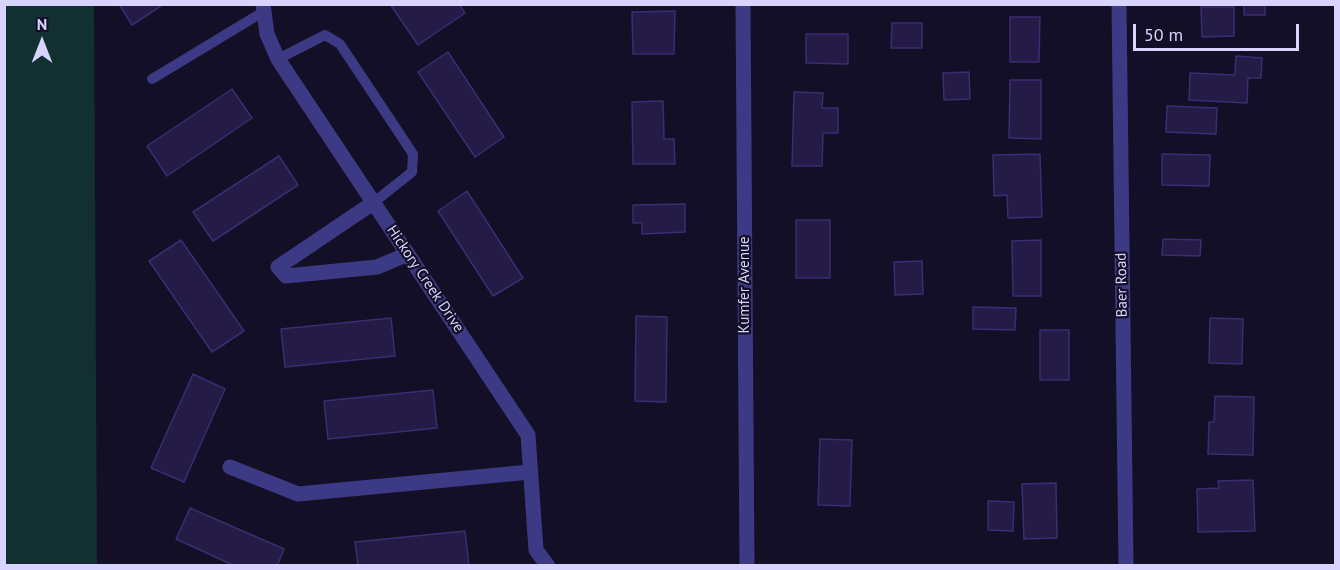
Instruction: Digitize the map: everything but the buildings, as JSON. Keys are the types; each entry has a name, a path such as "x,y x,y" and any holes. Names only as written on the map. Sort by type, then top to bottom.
{"street":[{"name":"Kumfer Avenue","path":"742,4 747,566"},
{"name":"Baer Road","path":"1119,4 1126,566"},
{"name":"Hickory Creek Drive","path":"263,8 267,34 278,59 528,435 536,550 548,566"},
{"path":"374,203 278,267 286,276 377,267 408,254"},
{"path":"230,467 298,494 530,472"}],"lane":[{"path":"152,79 263,8"},
{"path":"278,59 325,35 340,44 413,154 412,172 374,203"}],"green space":[{"path":"4,5 94,5 97,565 5,565"}]}
